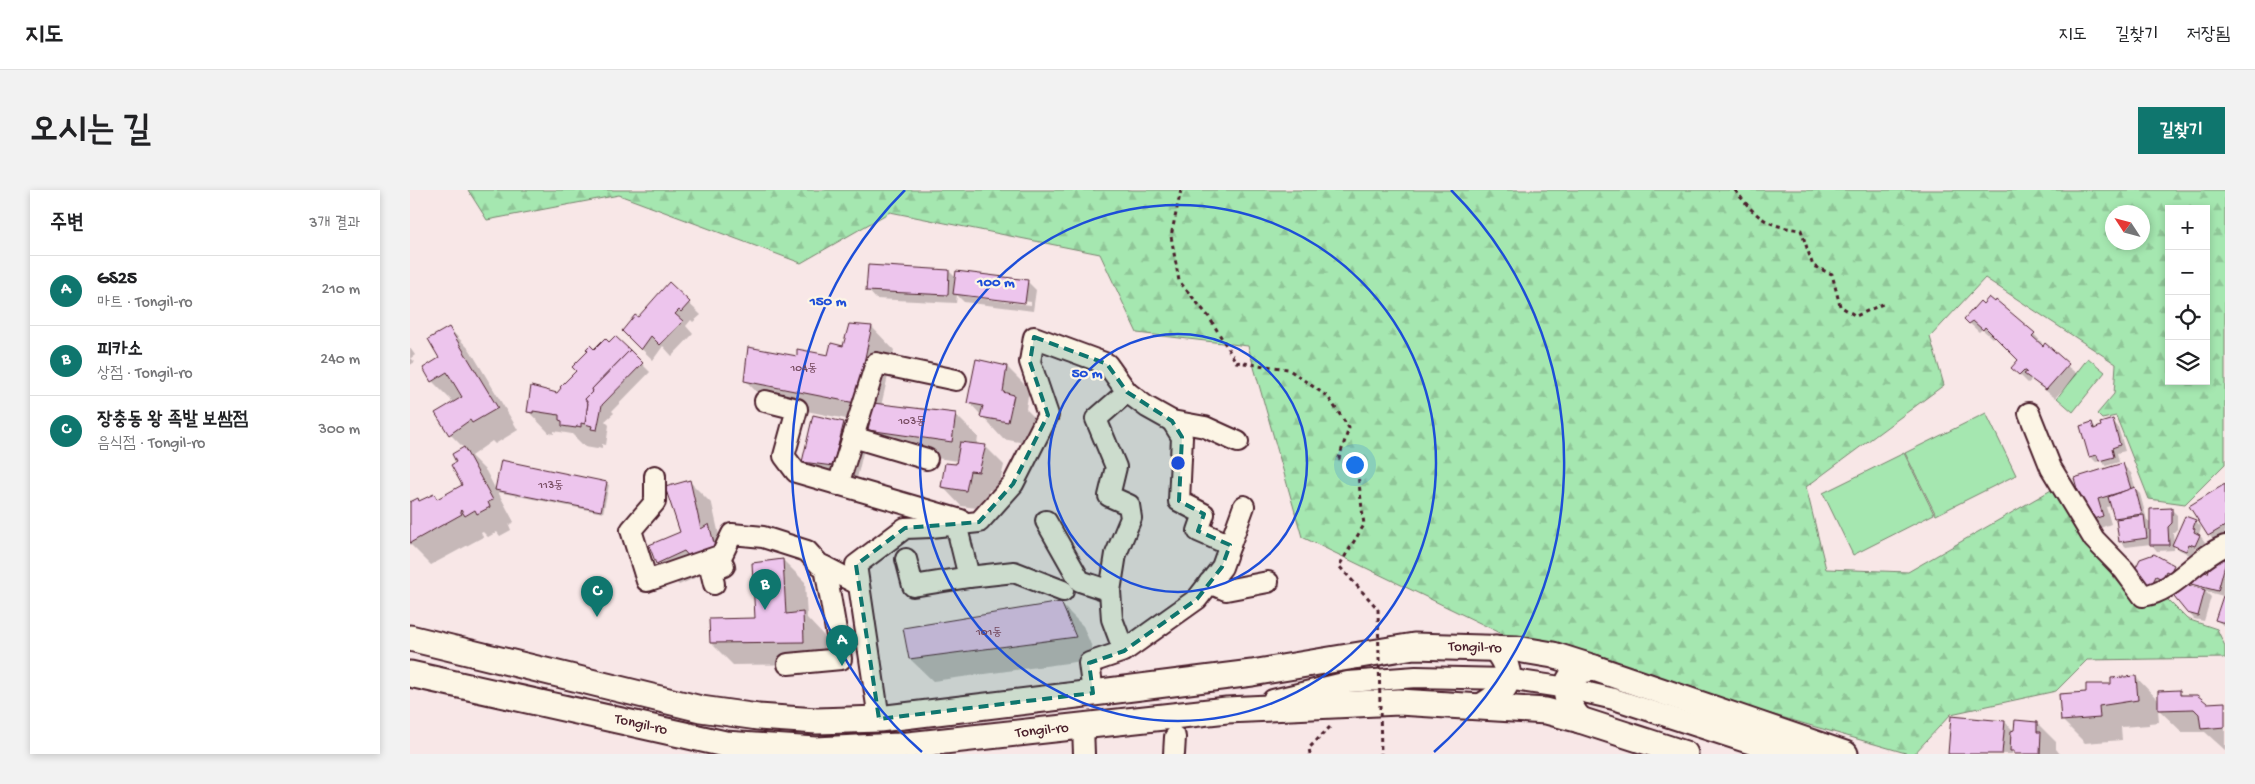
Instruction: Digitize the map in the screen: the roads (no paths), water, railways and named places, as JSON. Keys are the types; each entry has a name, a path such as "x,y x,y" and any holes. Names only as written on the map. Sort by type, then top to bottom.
{"main road":[{"name":"Tongil-ro","path":"410,638 446,645 701,709 758,717 817,721 879,718 1093,693 1282,668 1414,646 1495,648 1553,655 1845,754"},
{"path":"410,658 424,650 446,645"},
{"path":"1482,706 1497,697 1507,679 1507,667 1495,648"},
{"path":"1580,720 1570,709 1566,701 1567,688 1571,676 1577,671 1594,668"},
{"name":"Tongil-ro","path":"410,674 725,744 825,750 899,746 1227,710 1399,702 1546,711 1685,754"}],"street":[{"path":"879,718 856,564 905,528 979,522 1013,484 1048,415 1030,362 1034,337 1107,364 1128,392 1147,407 1172,421 1206,427 1238,442"},
{"path":"838,485 876,363 956,380"},
{"path":"1124,651 1112,619 1110,591 1116,554 1131,518 1129,505 1109,496 1116,467 1096,419 1128,392"},
{"path":"765,401 797,409 784,456 796,472 963,524"},
{"path":"2029,413 2051,468 2094,539 2124,570 2143,596 2156,594 2189,571 2213,551 2225,546"},
{"path":"1172,421 1182,436 1179,501 1204,514 1198,531 1230,545"},
{"path":"852,438 927,459"},
{"path":"655,476 655,502 631,530 647,581 722,571 732,534 763,537 806,551 820,564 858,584"},
{"path":"1093,693 1089,663 1124,651 1197,599 1222,567 1244,506"},
{"path":"1046,521 1080,581 1110,591"},
{"path":"963,524 969,576"},
{"path":"906,559 913,586 969,576 1014,572 1062,591"},
{"path":"788,664 841,659 826,567"},
{"path":"1209,583 1226,590 1268,582"},
{"path":"1282,668 1348,682"},
{"path":"1227,710 1348,682 1416,677 1507,679 1567,688 1614,699 1783,754"},
{"name":"Tongil-ro","path":"1083,727 1084,754"},
{"path":"1756,745 1807,754"}],"place":[{"name":"피카소","path":"765,610"},
{"name":"장충동 왕 족발 보쌈점","path":"597,617"},
{"name":"GS25","path":"842,666"}]}
